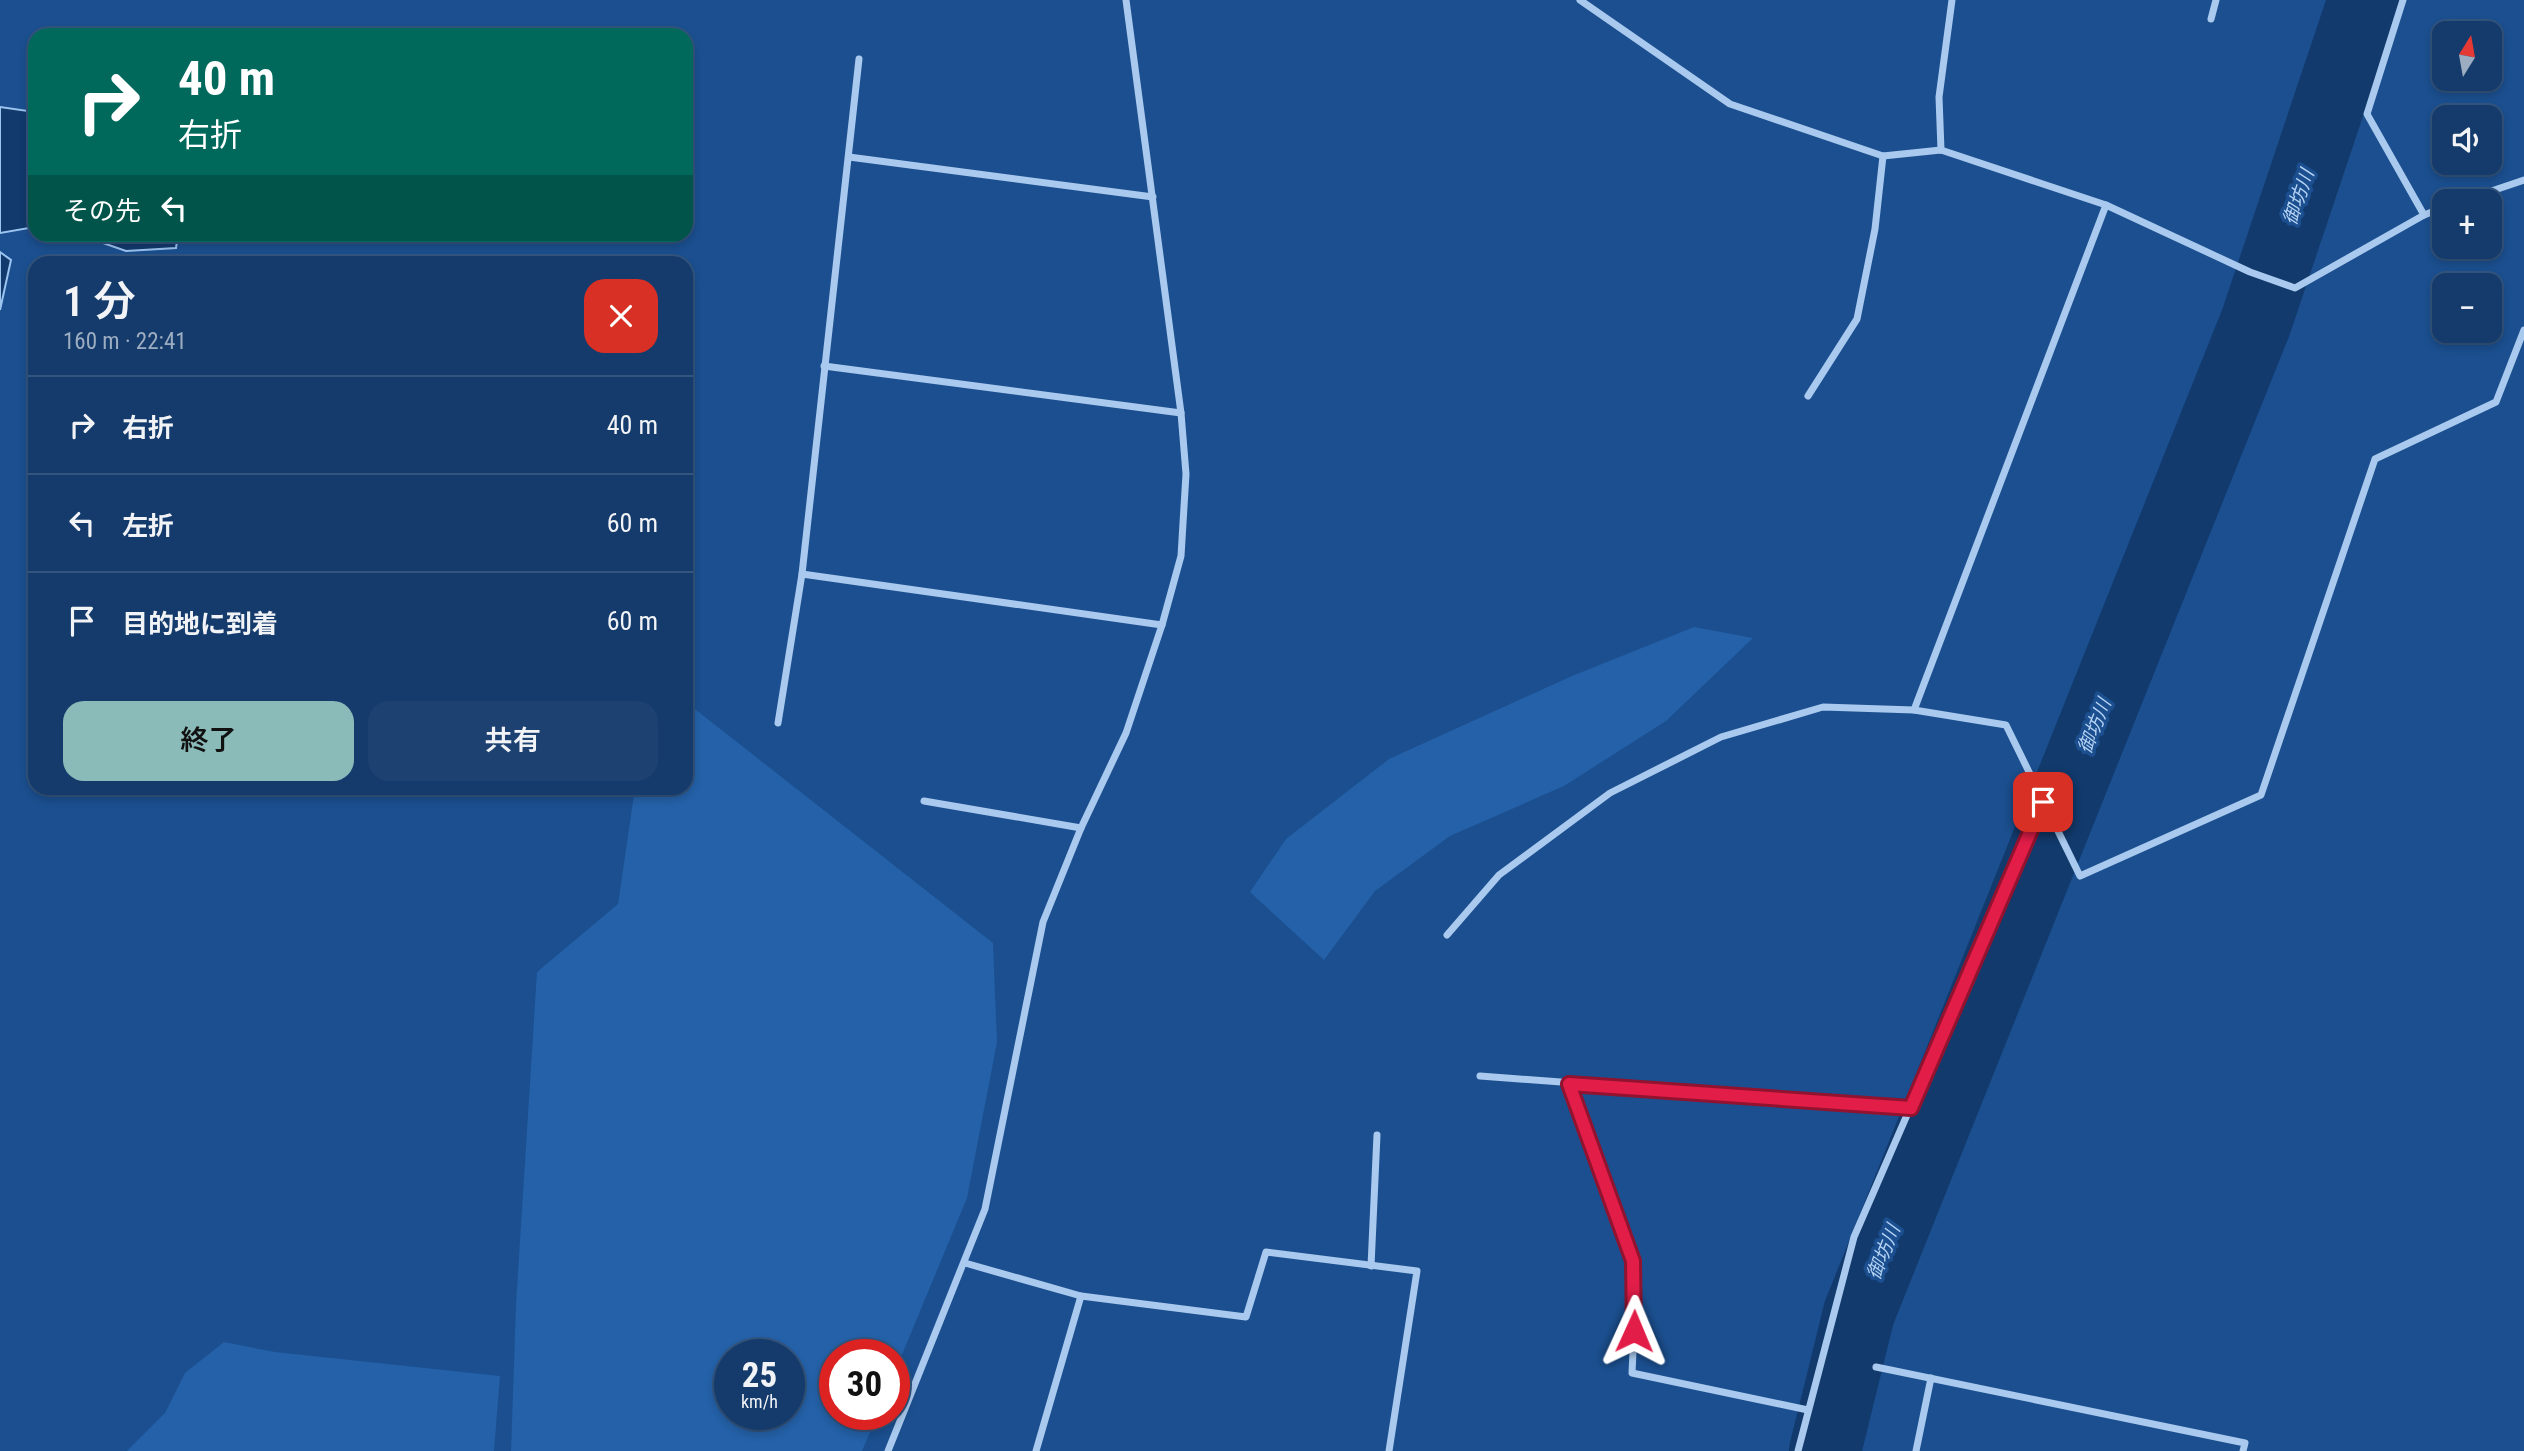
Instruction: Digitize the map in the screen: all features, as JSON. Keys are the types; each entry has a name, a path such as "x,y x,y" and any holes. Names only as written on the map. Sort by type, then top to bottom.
{"street":[{"path":"888,1451 985,1209 1043,922 1081,828 1126,733 1162,625 1181,556 1186,474 1181,414 1126,0"},
{"path":"1580,0 1730,104 1883,156 1941,150 2106,205 2250,272 2295,288 2432,212"},
{"path":"1941,150 1939,97 1952,0"},
{"path":"2211,19 2216,0"},
{"path":"2403,0 2367,114 2424,215"},
{"path":"778,723 802,574 859,59"},
{"path":"1808,396 1857,319 1875,229 1883,156"},
{"path":"849,158 1153,197"},
{"path":"2497,189 2524,180"},
{"path":"1914,710 2106,205"},
{"path":"1447,935 1499,875 1610,793 1721,737 1823,707 1914,710 2006,726 2080,876 2261,795 2375,459 2496,402 2524,330"},
{"path":"824,366 1181,414"},
{"path":"802,574 1162,625"},
{"path":"924,801 1081,828"},
{"path":"1798,1451 1854,1237 2043,802"},
{"path":"1480,1076 1911,1108"},
{"path":"1569,1084 1633,1261 1635,1310 1632,1373 1808,1410"},
{"path":"1371,1265 1377,1135"},
{"path":"965,1262 1081,1296 1246,1317 1266,1252 1418,1271 1389,1451"},
{"path":"1036,1451 1081,1296"},
{"path":"1876,1367 2245,1443 2243,1451"},
{"path":"1916,1451 1931,1378"}],"shaded area":[{"path":"0,107 28,111 28,228 0,233"},
{"path":"100,242 177,242 176,248 126,251"},
{"path":"0,252 11,260 0,310"},
{"path":"1694,627 1753,638 1666,721 1564,786 1450,836 1375,891 1324,960 1250,892 1286,839 1389,759 1572,676"},
{"path":"693,707 993,943 997,1042 967,1198 909,1339 819,1339 819,1430 871,1430 862,1451 511,1451 516,1304 537,972 618,904 634,795 693,795"},
{"path":"224,1342 275,1352 500,1376 494,1451 127,1451 165,1413 185,1373"}],"waterway":[{"name":"御坊川","path":"1825,1451 1859,1313 2256,322 2364,0"}],"route":[{"path":"1634,1331 1633,1261 1569,1084 1911,1108 2043,802"}]}
